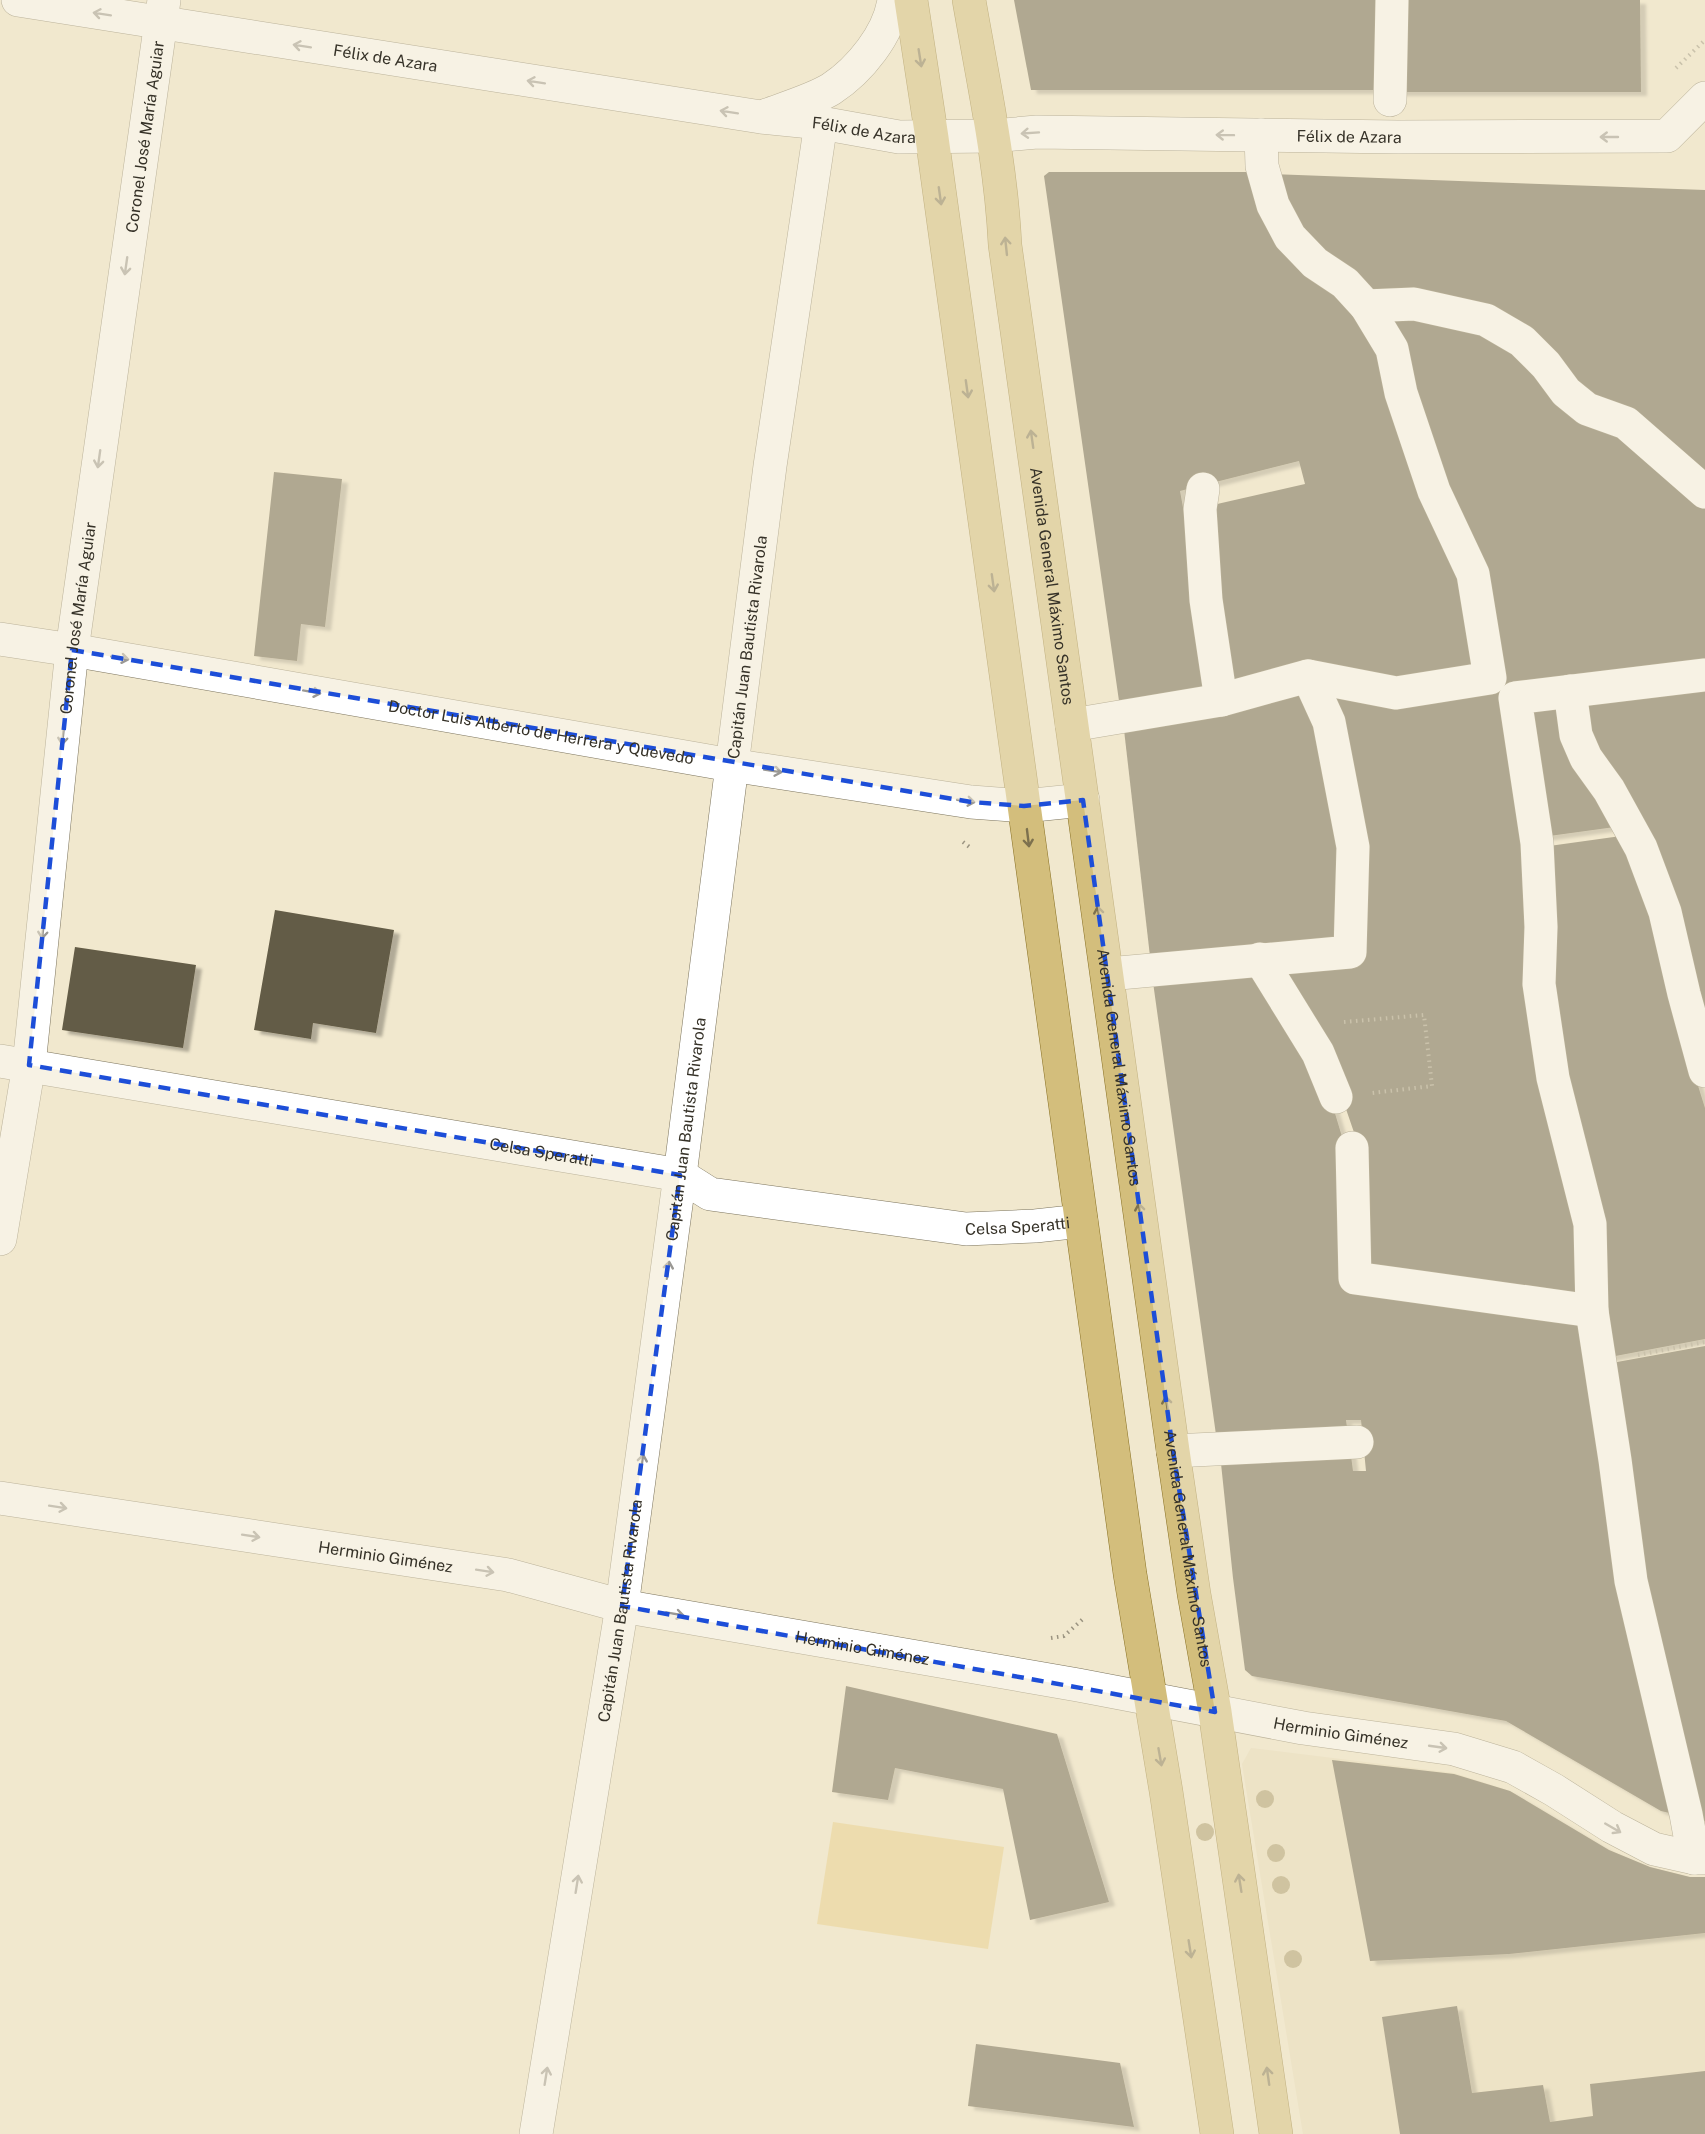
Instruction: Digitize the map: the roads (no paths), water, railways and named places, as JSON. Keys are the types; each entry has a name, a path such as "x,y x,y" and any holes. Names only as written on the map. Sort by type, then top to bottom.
{"main road":[{"path":"911,0 1130,1574 1217,2134"},
{"name":"Avenida General Máximo Santos","path":"969,0 1004,214 1005,245 1173,1451 1194,1593 1215,1712 1276,2134"}],"street":[{"name":"Félix de Azara","path":"18,0 162,12 761,117 821,123 899,137 993,136 1037,132 1667,136 1705,98"},
{"path":"761,117 830,90 845,78 858,66 881,34 892,12 894,0"},
{"path":"1390,100 1392,0"},
{"name":"Coronel José María Aguiar","path":"0,1239 14,1063 162,12"},
{"name":"Capitán Juan Bautista Rivarola","path":"536,2134 622,1606 680,1175 772,454 821,123"},
{"path":"1072,725 1221,700 1308,676 1396,693 1490,678 1473,573 1434,491 1401,393 1392,349 1366,306 1345,282 1315,263 1290,237 1273,205 1262,166 1261,135"},
{"path":"1366,306 1414,304 1486,320 1522,341 1546,365 1566,392 1587,409 1626,423 1705,492"},
{"path":"1203,489 1200,509 1206,600 1221,700"},
{"name":"Doctor Luis Alberto de Herrera y Quevedo","path":"0,639 731,765 971,802 1024,806 1083,800"},
{"path":"1700,1858 1686,1814 1631,1581 1592,1311 1590,1224 1553,1078 1539,984 1541,927 1537,843 1515,698 1705,675"},
{"path":"1108,974 1350,952 1353,847 1329,722 1308,676"},
{"path":"1570,691 1576,735 1586,758 1609,790 1641,848 1665,912 1705,1071"},
{"path":"1260,959 1318,1053 1336,1097"},
{"name":"Celsa Speratti","path":"14,1063 680,1175 710,1194 966,1229 1081,1221"},
{"path":"1352,1148 1355,1278 1592,1311"},
{"path":"1173,1451 1357,1444"},
{"name":"Herminio Giménez","path":"0,1498 508,1575 622,1606 1068,1683 1303,1728 1454,1749 1513,1767 1612,1827 1654,1849 1700,1858"}]}
